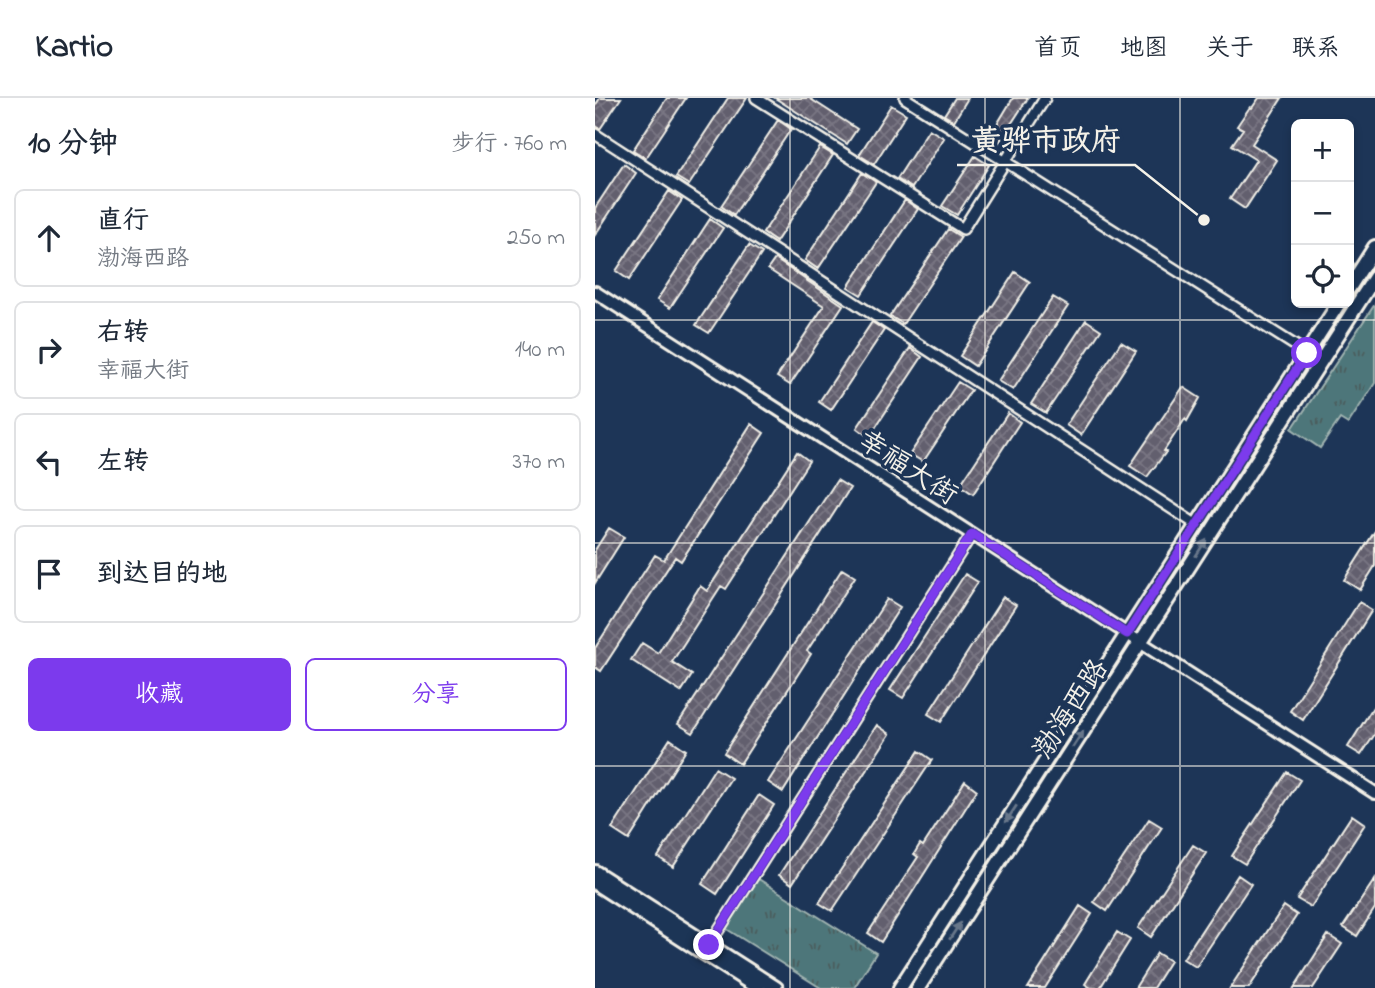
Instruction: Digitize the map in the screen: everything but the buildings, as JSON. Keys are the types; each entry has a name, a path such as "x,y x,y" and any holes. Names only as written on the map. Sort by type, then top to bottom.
{"main road":[{"path":"1354,282 1371,261 1375,247"},
{"name":"渤海西路","path":"918,988 1375,277"},
{"name":"渤海西路","path":"900,988 1336,308"},
{"path":"595,872 776,988"},
{"path":"595,883 758,988"}],"street":[{"path":"756,98 963,229 1045,98"},
{"path":"905,98 1307,353"},
{"path":"595,134 1196,525"},
{"name":"幸福大街","path":"595,292 1375,793"},
{"path":"709,945 972,534"}],"green space":[{"path":"1375,304 1375,383 1348,424 1340,419 1320,448 1292,429"},
{"path":"757,878 876,953 854,988 821,988 725,928"}],"place":[{"name":"黄骅市政府","path":"1204,220"}],"route":[{"path":"709,945 972,534 1127,634 1307,353"}]}
